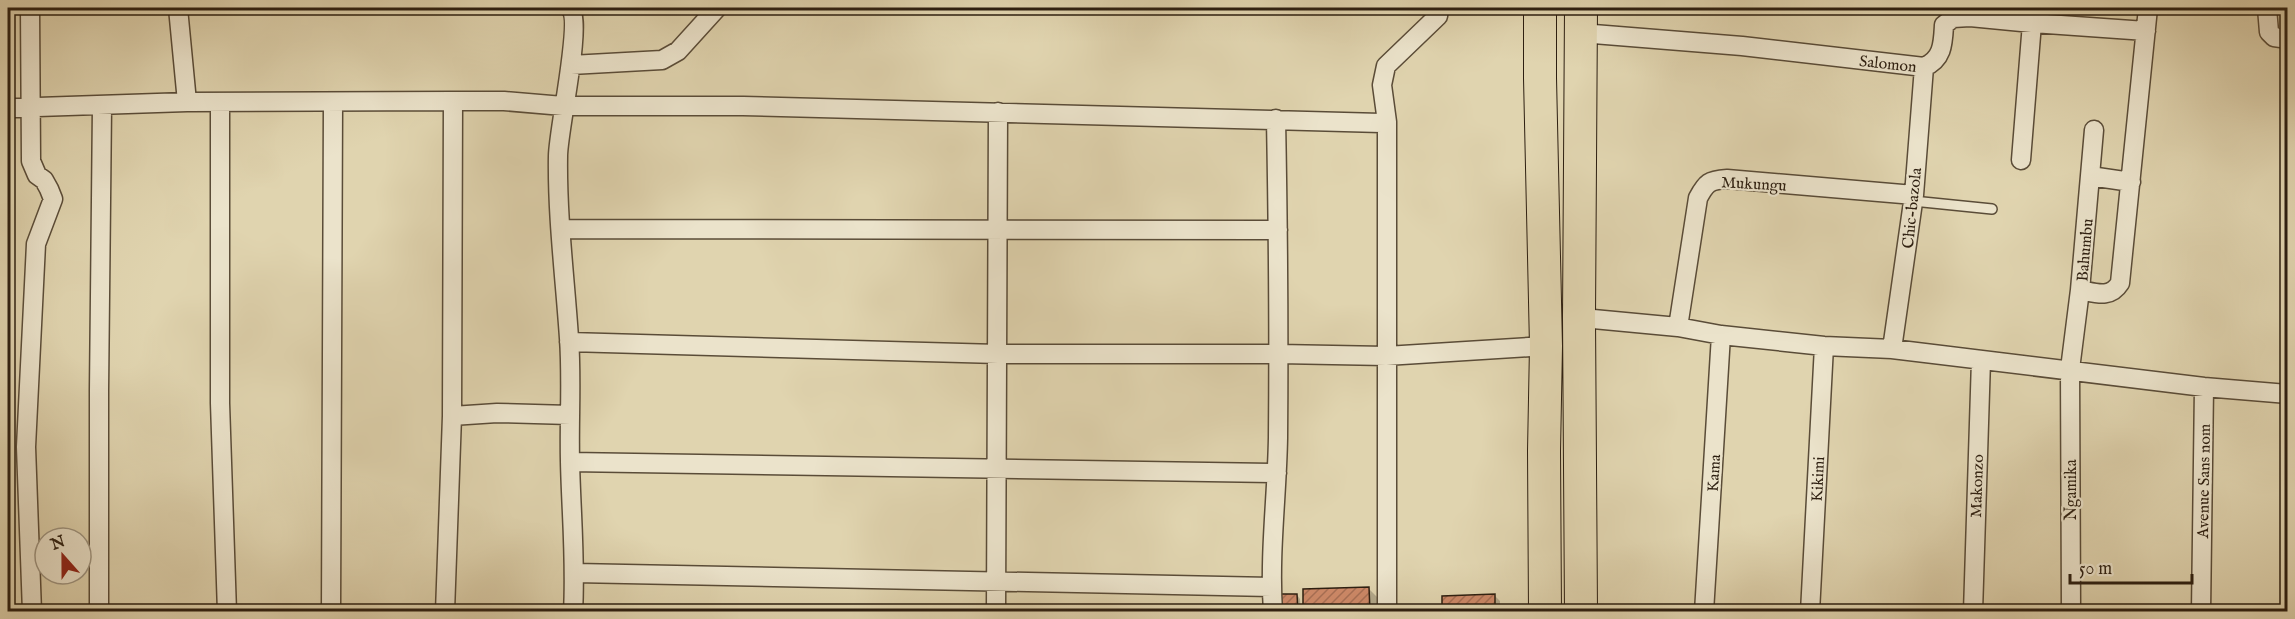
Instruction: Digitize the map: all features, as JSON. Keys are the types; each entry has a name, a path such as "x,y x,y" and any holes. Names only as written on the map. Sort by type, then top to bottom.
{"highway":[{"path":"1540,8 1546,331 1545,612"},
{"path":"1581,20 1579,318 1581,612"}],"street":[{"path":"30,8 31,161 37,175 50,189 52,199 36,244 26,447 32,612"},
{"path":"178,8 187,102"},
{"path":"570,8 574,18 571,65 563,106 558,155 569,342 570,462 575,573 573,612"},
{"path":"571,65 662,60 678,51 717,8"},
{"path":"1387,612 1387,122 1382,85 1386,66 1438,16 1439,8"},
{"path":"2080,290 2106,295 2115,290 2120,283 2148,8"},
{"path":"2267,8 2269,32 2274,37 2288,39"},
{"name":"Salomon","path":"1581,20 1742,46 1924,67 1932,64 1940,56 1944,25 1953,18 1971,17 2146,31"},
{"path":"2021,160 2032,23"},
{"name":"Chic-bazola","path":"1892,349 1913,198 1924,67"},
{"path":"8,108 187,102 453,101 563,106 743,106 1387,122"},
{"path":"445,612 452,416 453,101"},
{"path":"220,102 220,403 227,612"},
{"path":"331,612 333,102"},
{"path":"99,612 102,106"},
{"path":"996,612 998,112"},
{"path":"1273,612 1271,587 1277,474 1279,354 1276,119"},
{"name":"Bahumbu","path":"2070,369 2080,290 2094,130"},
{"path":"2090,176 2131,182"},
{"name":"Mukungu","path":"1678,327 1698,198 1705,184 1714,180 1727,179 1913,198"},
{"path":"561,229 1278,230"},
{"path":"569,342 998,354 1386,356 1546,331 1579,318 1678,327 1722,335 1824,346 1892,349 2204,387 2288,394"},
{"name":"Kama","path":"1704,612 1722,335"},
{"name":"Kikimi","path":"1809,612 1824,346"},
{"name":"Makonzo","path":"1973,612 1981,360"},
{"name":"Ngamika","path":"2070,369 2071,612"},
{"name":"Avenue Sans nom","path":"2201,612 2204,387"},
{"path":"452,416 498,413 570,415"},
{"path":"570,462 1277,474"},
{"path":"575,573 1271,587"}],"lane":[{"path":"1913,198 1992,209"}],"building":[{"path":"1369,587 1370,612 1303,612 1303,589"},
{"path":"1280,594 1297,594 1298,612 1280,612"},
{"path":"1495,594 1495,612 1442,612 1442,596"}]}
